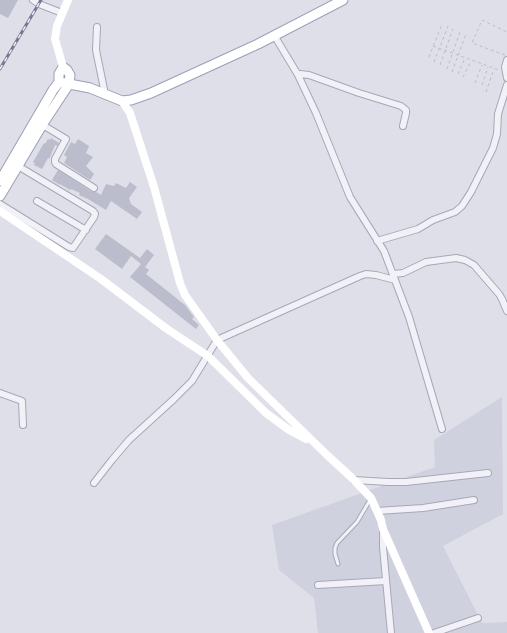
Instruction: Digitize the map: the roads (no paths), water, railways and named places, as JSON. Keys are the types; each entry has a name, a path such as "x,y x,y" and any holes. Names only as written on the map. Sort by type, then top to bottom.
{"main road":[{"path":"59,82 90,88 122,101 132,100 151,93 258,44 343,0"},
{"path":"0,181 39,123 69,84 70,75 63,67 59,74 59,82 53,90 39,123 18,166 0,196"}],"street":[{"path":"33,0 62,13"},
{"path":"63,67 55,39 57,26 68,0"},
{"path":"97,27 96,50 105,94"},
{"path":"274,35 298,75 316,113 350,197 384,252 409,317 442,429"},
{"path":"506,75 507,60"},
{"path":"298,75 309,75 401,106 406,110 403,126"},
{"path":"377,241 418,229 433,220 455,212 462,206 471,192 493,148 498,114 507,85"},
{"path":"122,101 130,113 154,187 180,283 190,304 248,378 371,498 383,529 429,633"},
{"path":"39,123 66,139 55,159 56,164 94,188"},
{"path":"0,204 72,248 75,246 94,217 95,214 93,211 18,166"},
{"path":"37,201 86,230"},
{"path":"0,211 101,279 188,344 208,356 266,412 289,430 314,443"},
{"path":"94,483 129,440 192,381 217,340 360,276 366,274 394,277 426,262 456,258 466,260 474,266 499,294 507,311"},
{"path":"0,393 22,401 23,426"},
{"path":"354,480 406,482 488,473"},
{"path":"377,511 423,508 474,500"},
{"path":"383,529 391,633"},
{"path":"318,585 386,581"},
{"path":"434,633 478,618"}],"lane":[{"path":"338,564 334,554 335,548 365,511 371,498"}],"railway":[{"path":"0,69 41,0"}]}
